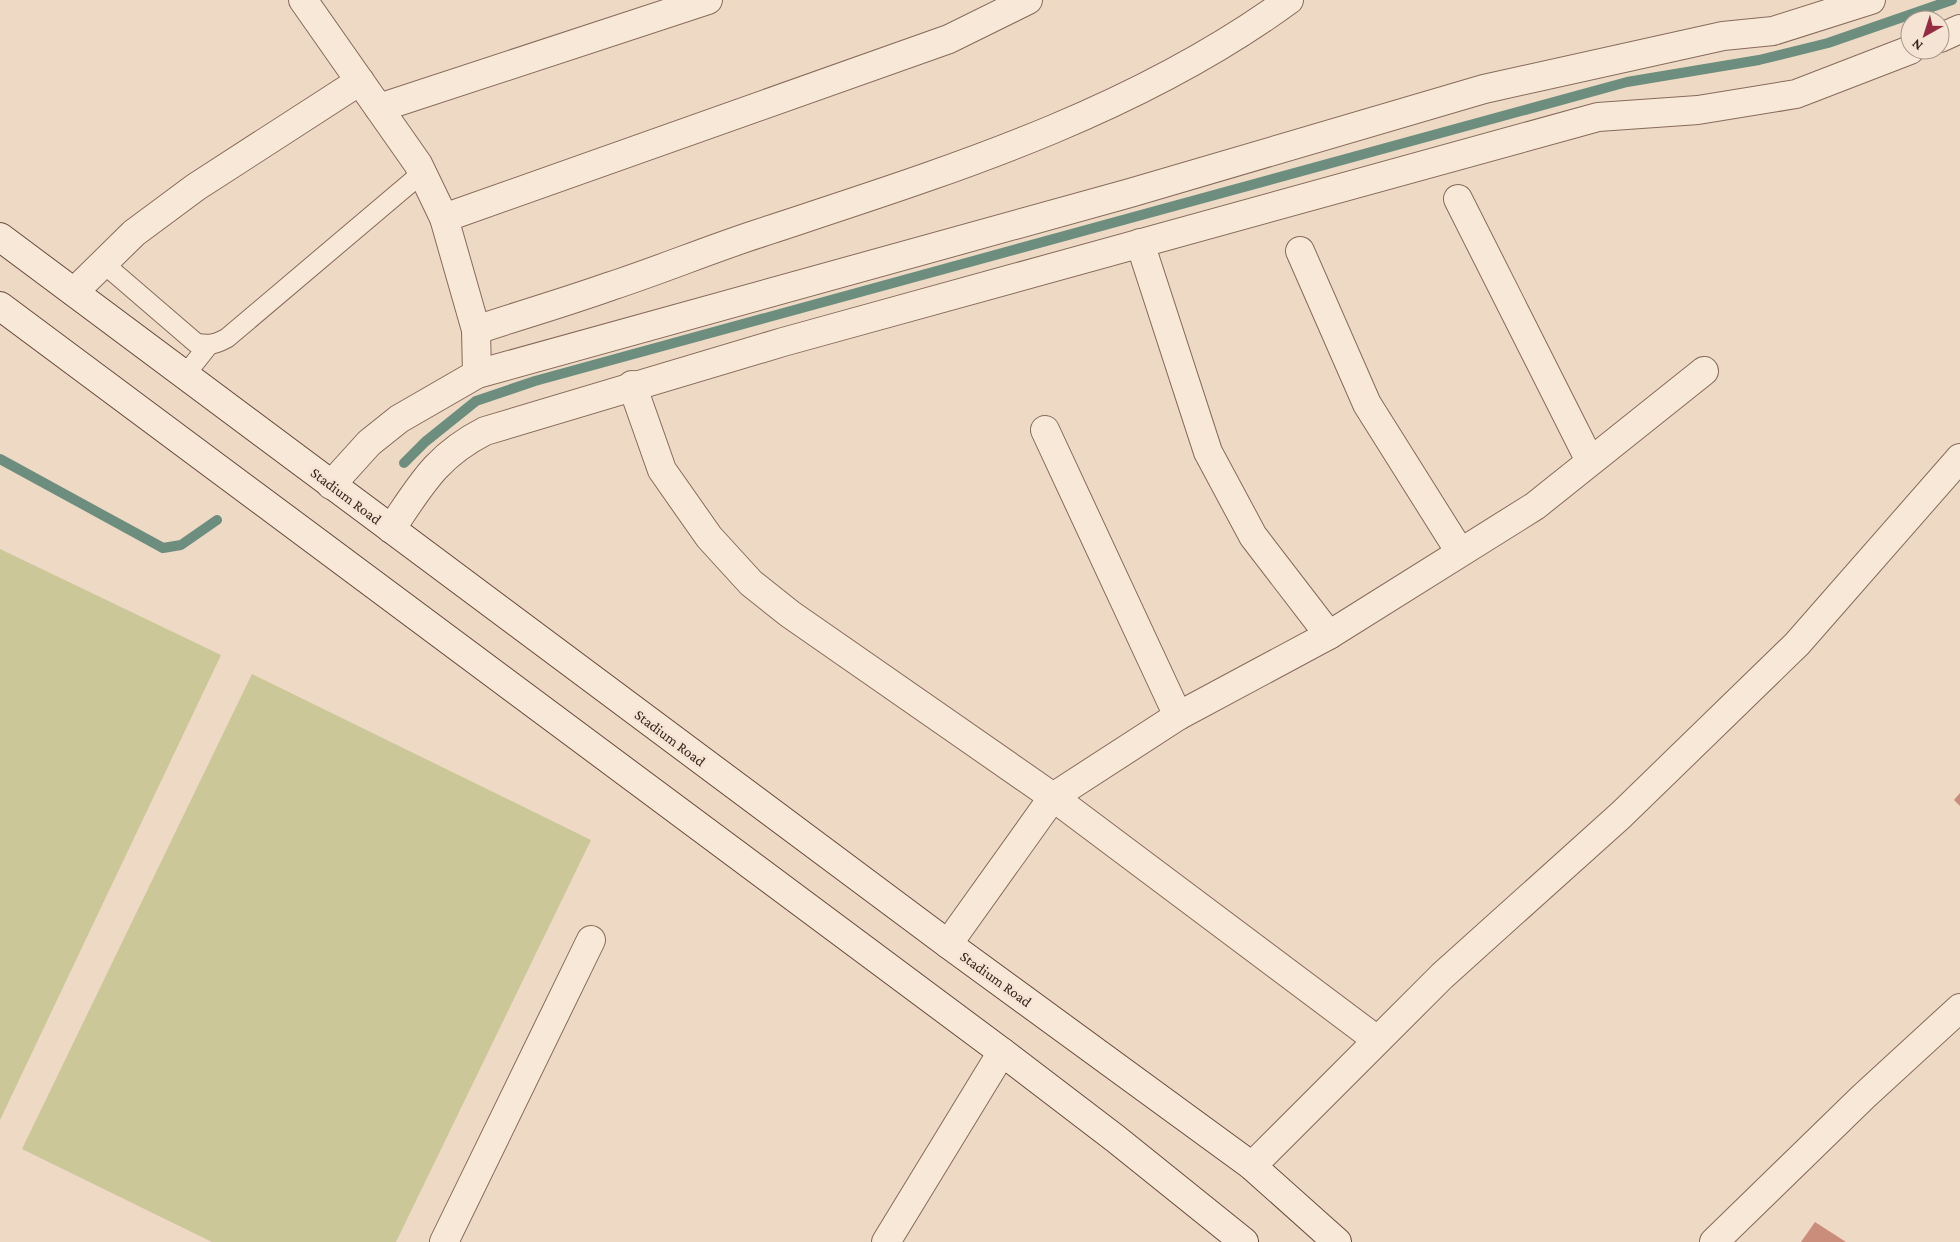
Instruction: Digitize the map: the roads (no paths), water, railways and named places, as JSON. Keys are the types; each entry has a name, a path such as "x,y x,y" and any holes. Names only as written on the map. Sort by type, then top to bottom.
{"street":[{"path":"379,108 708,0"},
{"path":"444,218 949,39 1028,0"},
{"path":"476,330 612,286 734,241 1022,143 1142,90 1246,32 1288,0"},
{"path":"331,485 369,443 399,419 477,374 1130,194 1484,89 1723,36 1773,31 1871,0"},
{"path":"311,2 360,81 422,173 444,218 476,330 477,374"},
{"path":"391,529 433,468 462,443 485,430 632,385 1598,117 1698,110 1796,94 1900,54"},
{"path":"74,292 134,233 196,187 360,81"},
{"path":"1458,199 1590,461"},
{"name":"Stadium Road","path":"0,237 948,944 1252,1166 1338,1242"},
{"path":"1140,243 1208,452 1253,536 1329,635"},
{"path":"1300,251 1367,404 1460,552"},
{"path":"0,306 1002,1052 1116,1138 1244,1242"},
{"path":"948,944 1053,797 1178,716 1329,635 1535,506 1704,371"},
{"path":"632,385 662,470 710,537 750,583 790,614 1053,797 1377,1040"},
{"path":"1045,430 1178,716"},
{"path":"1252,1166 1442,976 1621,815 1797,644 1960,458"},
{"path":"444,1242 591,940"},
{"path":"1714,1242 1863,1097 1960,1008"},
{"path":"886,1242 1002,1052"}],"lane":[{"path":"185,375 208,346 228,338 422,173"},
{"path":"103,263 196,342 208,346"}],"waterway":[{"path":"404,463 425,442 476,401 535,381 1627,82 1759,60 1828,43 1952,0"},
{"path":"0,459 163,548 181,545 217,520"}]}
